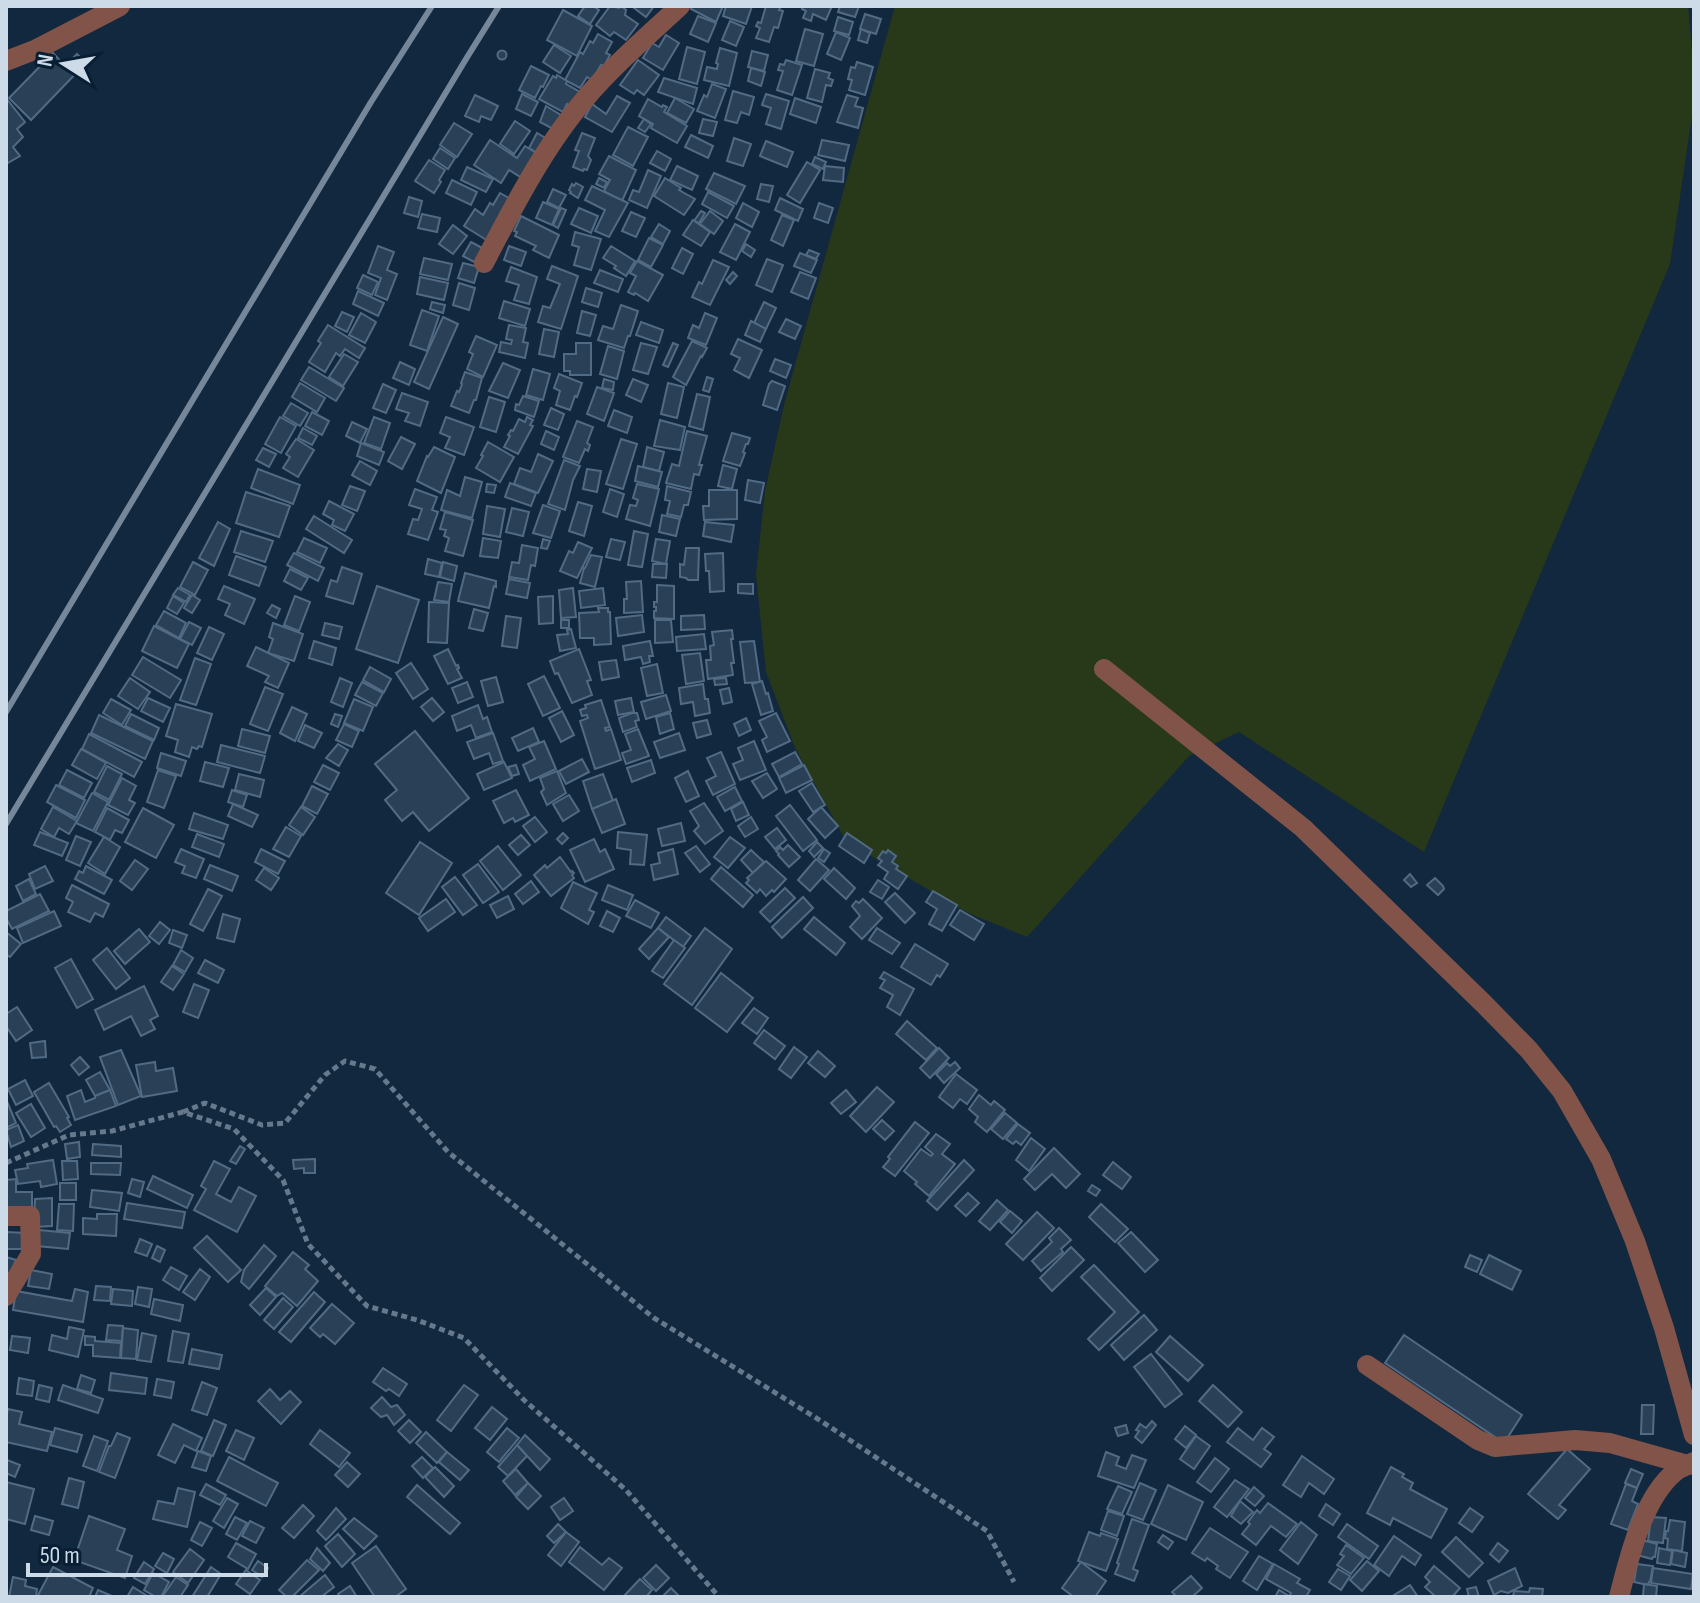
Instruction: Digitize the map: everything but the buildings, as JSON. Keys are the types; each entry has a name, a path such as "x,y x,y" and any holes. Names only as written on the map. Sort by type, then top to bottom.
{"street":[{"path":"6,61 37,49 120,6"},
{"path":"484,263 522,190 565,124 599,83 680,6"},
{"path":"1104,669 1303,828 1484,1004 1529,1050 1562,1091 1601,1159 1635,1241 1664,1328 1694,1435"},
{"path":"6,1216 30,1216 31,1254 6,1296"},
{"path":"1367,1365 1478,1440 1495,1447 1575,1440 1610,1443 1691,1464"},
{"path":"1619,1597 1638,1533 1656,1494 1677,1470 1691,1464"}],"path":[{"path":"6,1163 69,1135 112,1131 205,1103 262,1125 285,1123 325,1075 345,1061 375,1069 448,1152 654,1318 821,1421 987,1531 1014,1582"},
{"path":"183,1112 234,1129 283,1180 308,1244 367,1306 464,1338 524,1400 626,1490 719,1597"}],"green space":[{"path":"895,6 1688,6 1694,102 1670,264 1424,852 1239,732 1189,756 1027,937 968,913 846,841 795,748 766,672 756,575 765,491 785,401"}],"railway":[{"path":"6,712 371,102 432,6"},
{"path":"6,824 499,6"}]}
